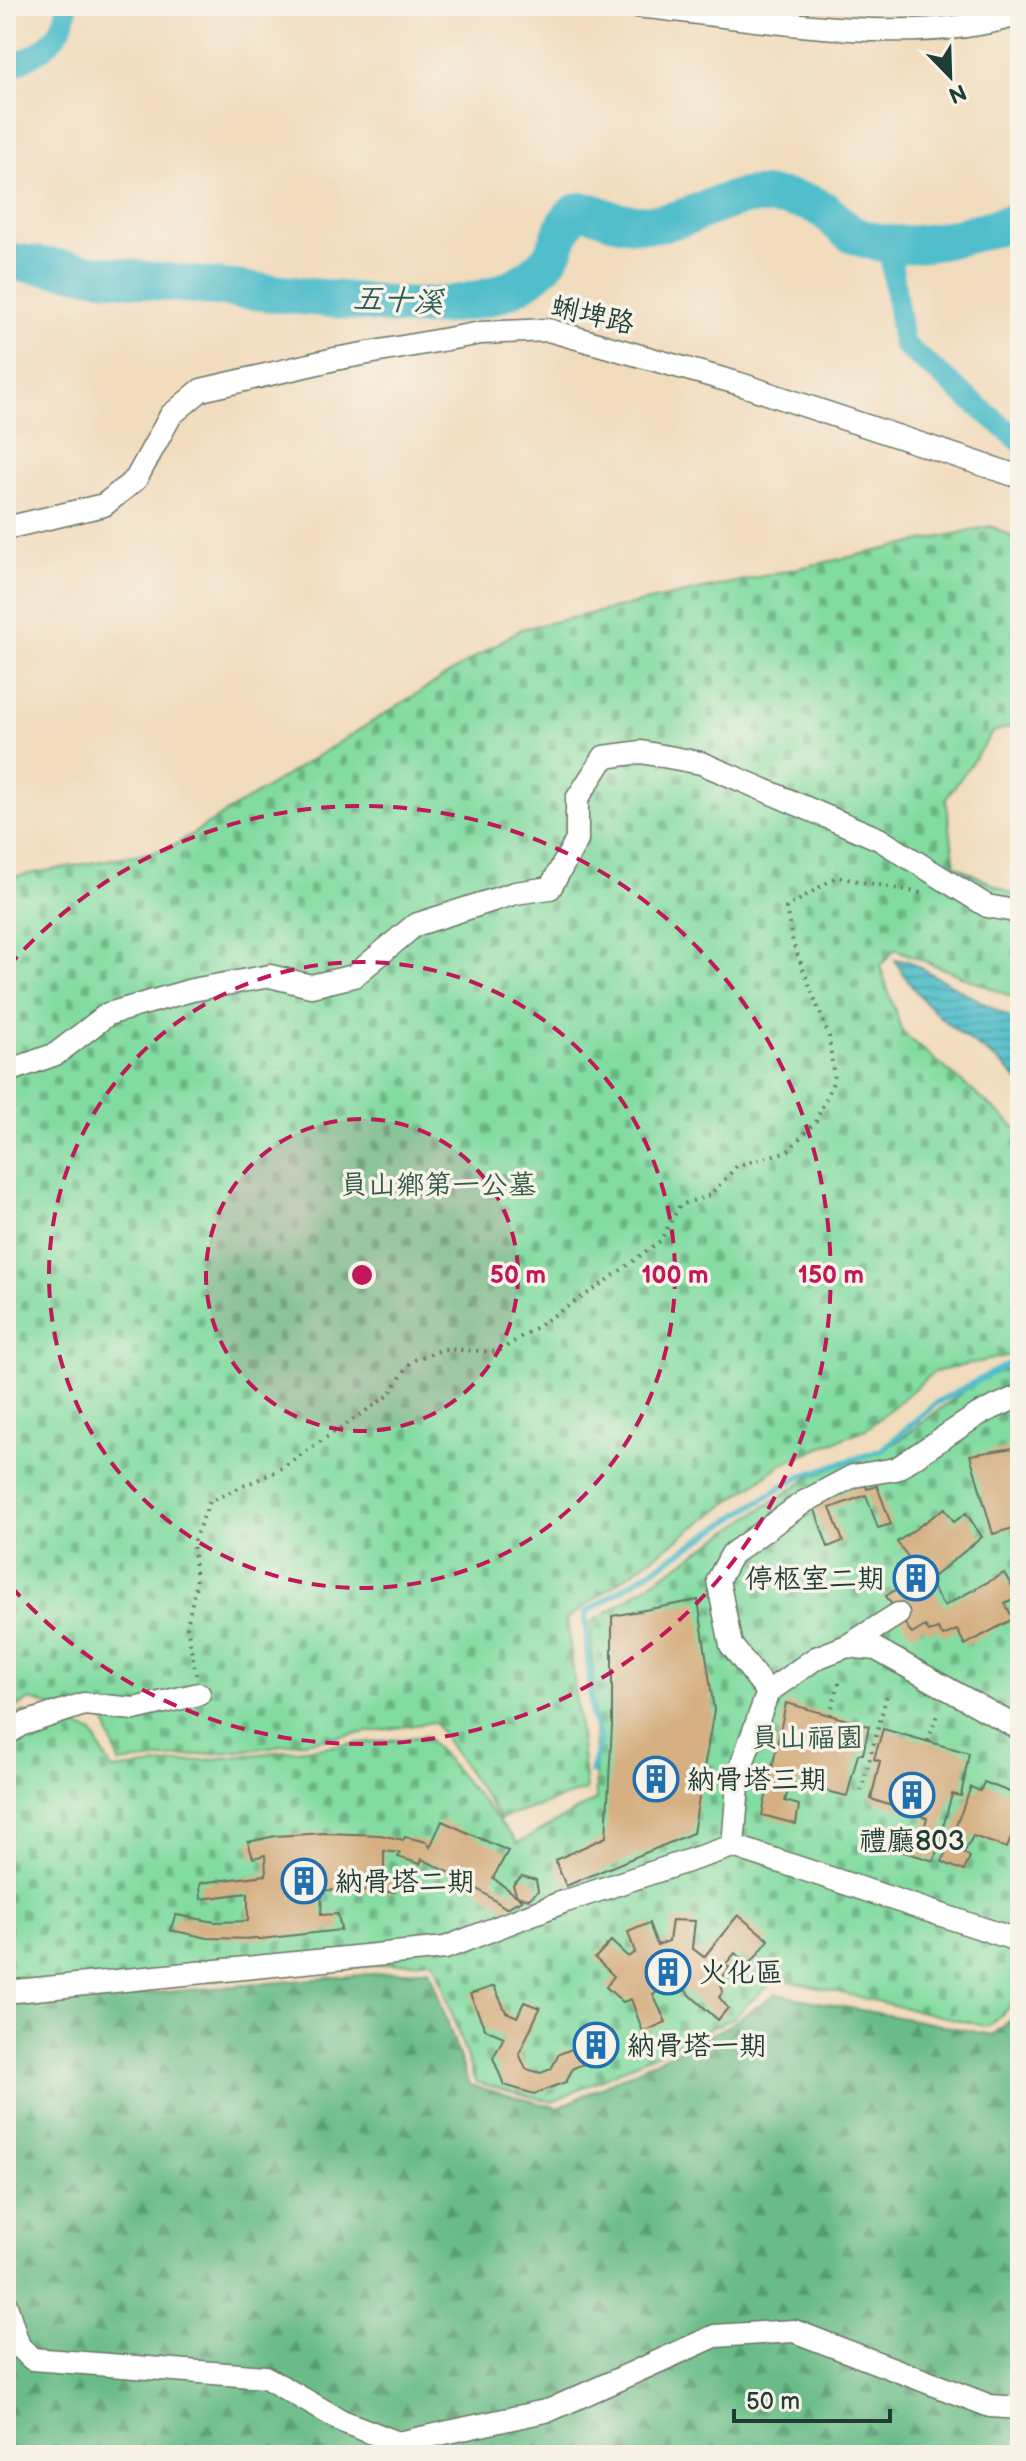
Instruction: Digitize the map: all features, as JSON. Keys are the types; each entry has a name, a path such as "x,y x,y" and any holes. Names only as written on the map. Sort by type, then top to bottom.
{"street":[{"path":"637,6 850,30 986,25 1020,14"},
{"name":"蜊埤路","path":"6,528 104,505 136,479 171,415 201,390 364,353 481,333 548,330 737,383 1020,477"},
{"path":"6,1072 56,1054 108,1014 192,990 270,976 311,986 354,976 415,925 515,893 550,888 577,840 577,799 604,757 641,752 701,763 879,839 987,906 1020,912"},
{"path":"768,1692 731,1645 718,1580 732,1554 804,1502 853,1476 896,1469 979,1414 1020,1396"},
{"path":"733,1846 739,1772 768,1692 816,1658 847,1646 898,1614"},
{"path":"847,1646 876,1649 1020,1729"},
{"path":"6,1735 20,1725 84,1704 134,1709 199,1694"},
{"path":"6,1992 445,1948 563,1902 733,1846 1020,1941"},
{"path":"6,2305 19,2346 32,2359 265,2377 342,2421 398,2443 550,2410 715,2336 794,2331 990,2406 1020,2408"}],"path":[{"path":"199,1694 187,1626 196,1585 193,1542 210,1501 277,1471 389,1395 411,1361 444,1349 498,1352 605,1282 660,1241 680,1205 710,1195 737,1166 788,1151 816,1121 834,1080 829,1036 793,943 786,908 836,877 927,895"},
{"path":"830,1715 840,1679"},
{"path":"861,1791 887,1695"},
{"path":"928,1741 937,1715"},
{"path":"1012,1793 1020,1778"}],"green space":[{"name":"員山鄉第一公墓","path":"991,526 1020,541 1020,724 993,732 946,799 955,865 1020,898 1020,1000 895,949 880,966 902,1032 1020,1131 1020,1353 934,1372 868,1428 782,1464 567,1619 586,1790 500,1819 434,1722 257,1749 119,1763 105,1720 30,1700 6,1712 6,878 168,849 521,629"},
{"name":"員山福園","path":"1020,1367 1020,1997 988,2027 776,1978 733,2018 553,2102 475,2082 434,1960 6,1999 6,1721 23,1712 92,1732 112,1770 426,1736 518,1843 596,1800 591,1623 808,1478 897,1442 983,1376"},
{"path":"429,1969 469,2085 558,2108 726,2027 776,1994 993,2035 1020,2012 1020,2455 6,2455 6,2006"}],"water":[{"path":"895,960 908,961 1020,1023 1020,1083 1000,1062 933,1010 916,992"}],"building":[{"path":"1020,1447 1020,1526 993,1534 970,1455"},
{"path":"864,1482 867,1489 877,1486 891,1524 878,1528 866,1495 830,1508 843,1541 828,1547 814,1507"},
{"name":"停柩室二期","path":"945,1508 954,1522 966,1513 982,1537 928,1581 944,1606 1004,1573 1018,1596 1005,1603 1013,1619 965,1645 957,1630 943,1636 938,1629 929,1632 925,1626 912,1634 886,1596 898,1588 894,1582 904,1574 897,1566 909,1558 897,1542"},
{"name":"納骨塔三期","path":"698,1600 714,1710 693,1833 566,1886 555,1860 606,1837 612,1725 612,1616"},
{"path":"786,1703 869,1726 863,1754 858,1754 847,1796 790,1782 785,1801 799,1805 796,1824 762,1815"},
{"name":"禮廳803","path":"883,1729 969,1753 961,1796 952,1794 934,1861 901,1851 906,1832 922,1836 927,1818 871,1799 880,1761 874,1759"},
{"path":"984,1782 1020,1796 1020,1816 1007,1848 973,1836 964,1853 970,1857 964,1871 942,1862 971,1787 980,1791"},
{"name":"納骨塔二期","path":"442,1821 508,1851 493,1878 522,1900 506,1908 463,1879 422,1859 420,1864 398,1857 400,1853 384,1851 384,1878 395,1878 395,1892 322,1890 321,1915 338,1914 341,1930 261,1939 208,1938 170,1930 176,1915 215,1922 248,1921 248,1893 201,1899 200,1883 266,1875 265,1855 253,1858 248,1842 275,1836 326,1833 380,1835 403,1840 405,1837 427,1842 430,1847"},
{"path":"522,1876 536,1880 538,1891 529,1899 517,1896 513,1885"},
{"name":"火化區","path":"738,1915 769,1940 750,1964 735,1953 725,1965 730,1968 720,1980 723,1992 719,1997 728,2008 718,2020 679,1985 666,1984 653,1995 666,2022 643,2032 631,1999 623,2002 606,1987 614,1976 595,1958 611,1941 628,1957 635,1952 628,1932 649,1923 657,1945 669,1941 672,1920 695,1921 692,1948 704,1957"},
{"name":"納骨塔一期","path":"494,1986 506,2012 517,2017 524,2002 540,2008 519,2054 526,2069 541,2073 551,2069 559,2054 607,2035 614,2053 573,2068 566,2082 534,2094 504,2085 493,2058 504,2037 485,2029 470,1994"}],"waterway":[{"path":"6,69 37,53 54,38 65,18 67,6"},
{"name":"五十溪","path":"6,261 153,281 428,307 486,298 521,283 549,259 565,224 581,211 626,222 658,223 750,196 777,197 816,206 854,235 874,242 895,244 937,242 1020,221"},
{"path":"889,245 903,344 1020,441"},
{"path":"591,1772 600,1741 592,1715 585,1613 796,1478 882,1450 936,1403 1020,1358"}],"place":[{"name":"停柩室二期","path":"916,1578"},
{"name":"納骨塔三期","path":"656,1779"},
{"name":"禮廳803","path":"912,1795"},
{"name":"納骨塔二期","path":"304,1881"},
{"name":"火化區","path":"668,1972"},
{"name":"納骨塔一期","path":"596,2045"}]}
